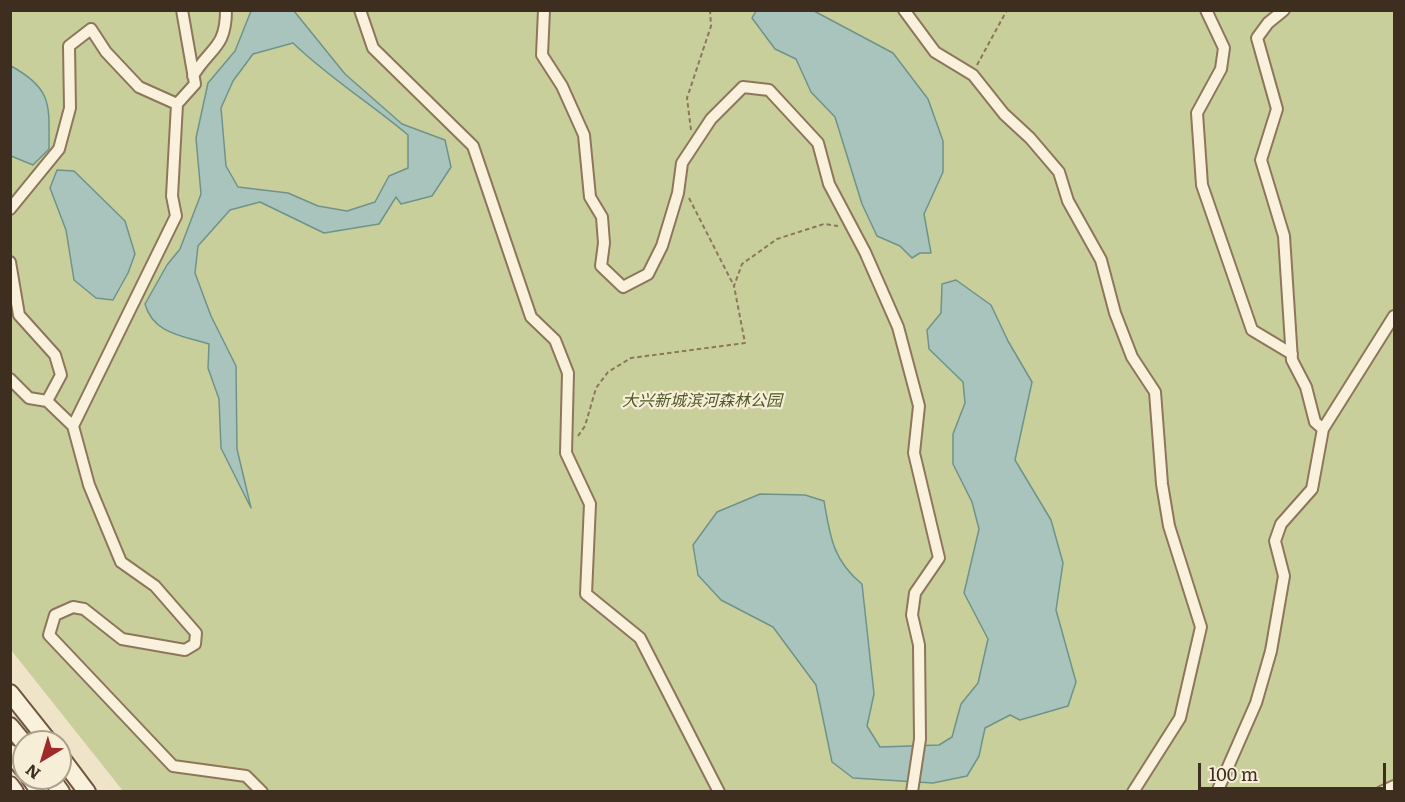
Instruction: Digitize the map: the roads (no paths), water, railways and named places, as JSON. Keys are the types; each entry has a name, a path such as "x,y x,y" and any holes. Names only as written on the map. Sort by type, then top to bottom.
{"street":[{"path":"73,426 176,216 172,196 177,104 195,84 182,10"},
{"path":"193,76 202,62 220,43 226,29 226,10"},
{"path":"360,10 373,48 473,146 531,317 555,340 568,373 566,453 590,504 586,594 640,638 719,792"},
{"path":"544,10 542,56 562,86 584,135 590,197 602,217 604,243 601,266 623,287 648,274 662,246 682,163 711,119 743,87 769,90 818,143 829,184 858,238 898,327 919,406 914,453 939,558 915,593 912,615 919,645 920,739 912,792"},
{"path":"904,10 935,52 974,76 1004,114 1030,138 1059,172 1068,201 1101,260 1115,313 1132,357 1155,392 1162,484 1170,526 1201,627 1180,718 1133,792"},
{"path":"1206,10 1224,48 1221,69 1197,112 1202,185 1252,330 1292,354"},
{"path":"1284,10 1268,23 1257,38 1277,109 1261,160 1284,236 1292,354 1306,387 1315,422 1323,429"},
{"path":"10,209 59,149 70,108 69,46 92,29 106,52 139,87 177,104"},
{"path":"10,262 19,315 55,355 61,375 47,401"},
{"path":"1217,792 1256,703 1270,651 1284,576 1275,541 1281,524 1312,489 1323,429 1395,316"},
{"path":"10,379 29,398 47,401 73,426 89,484 121,562 155,586 196,633 195,644 185,650 122,639 84,609 73,607 55,615 49,635 172,766 246,776 262,792"},
{"path":"10,693 39,730"},
{"path":"72,772 87,792"},
{"path":"10,785 15,792"},
{"path":"1381,792 1395,786"}],"water":[{"path":"251,11 294,11 345,74 402,124 445,140 451,167 432,196 401,204 396,197 379,224 324,233 260,202 230,210 198,246 195,273 211,316 236,366 237,449 251,508 221,448 219,399 208,368 209,344 162,328 149,314 145,304 167,265 180,249 201,194 196,138 208,83 235,51","holes":["293,43 408,135 408,168 389,176 375,202 347,211 318,206 288,193 238,187 226,166 221,108 233,81 253,54"]},
{"path":"756,11 814,11 893,53 928,99 943,141 943,172 924,214 931,253 920,253 912,258 900,246 877,236 862,204 835,117 811,92 796,59 775,49 752,18"},
{"path":"11,66 35,82 46,100 48,109 49,149 33,165 11,156"},
{"path":"57,170 74,171 125,221 135,254 128,273 113,300 96,298 74,280 66,230 50,188"},
{"path":"956,280 991,305 1008,341 1032,382 1015,460 1051,520 1063,563 1056,610 1076,682 1068,706 1020,720 1010,715 985,728 979,756 967,776 933,783 853,778 832,762 816,685 773,627 721,600 698,575 693,545 717,512 760,494 805,495 824,501 834,547 845,566 862,584 874,694 867,726 880,747 939,745 952,737 961,704 978,683 988,639 964,593 979,529 972,502 953,464 953,434 965,403 963,382 929,349 927,330 941,313 942,284"}],"park label":[{"name":"大兴新城滨河森林公园","path":"702,401"}]}
